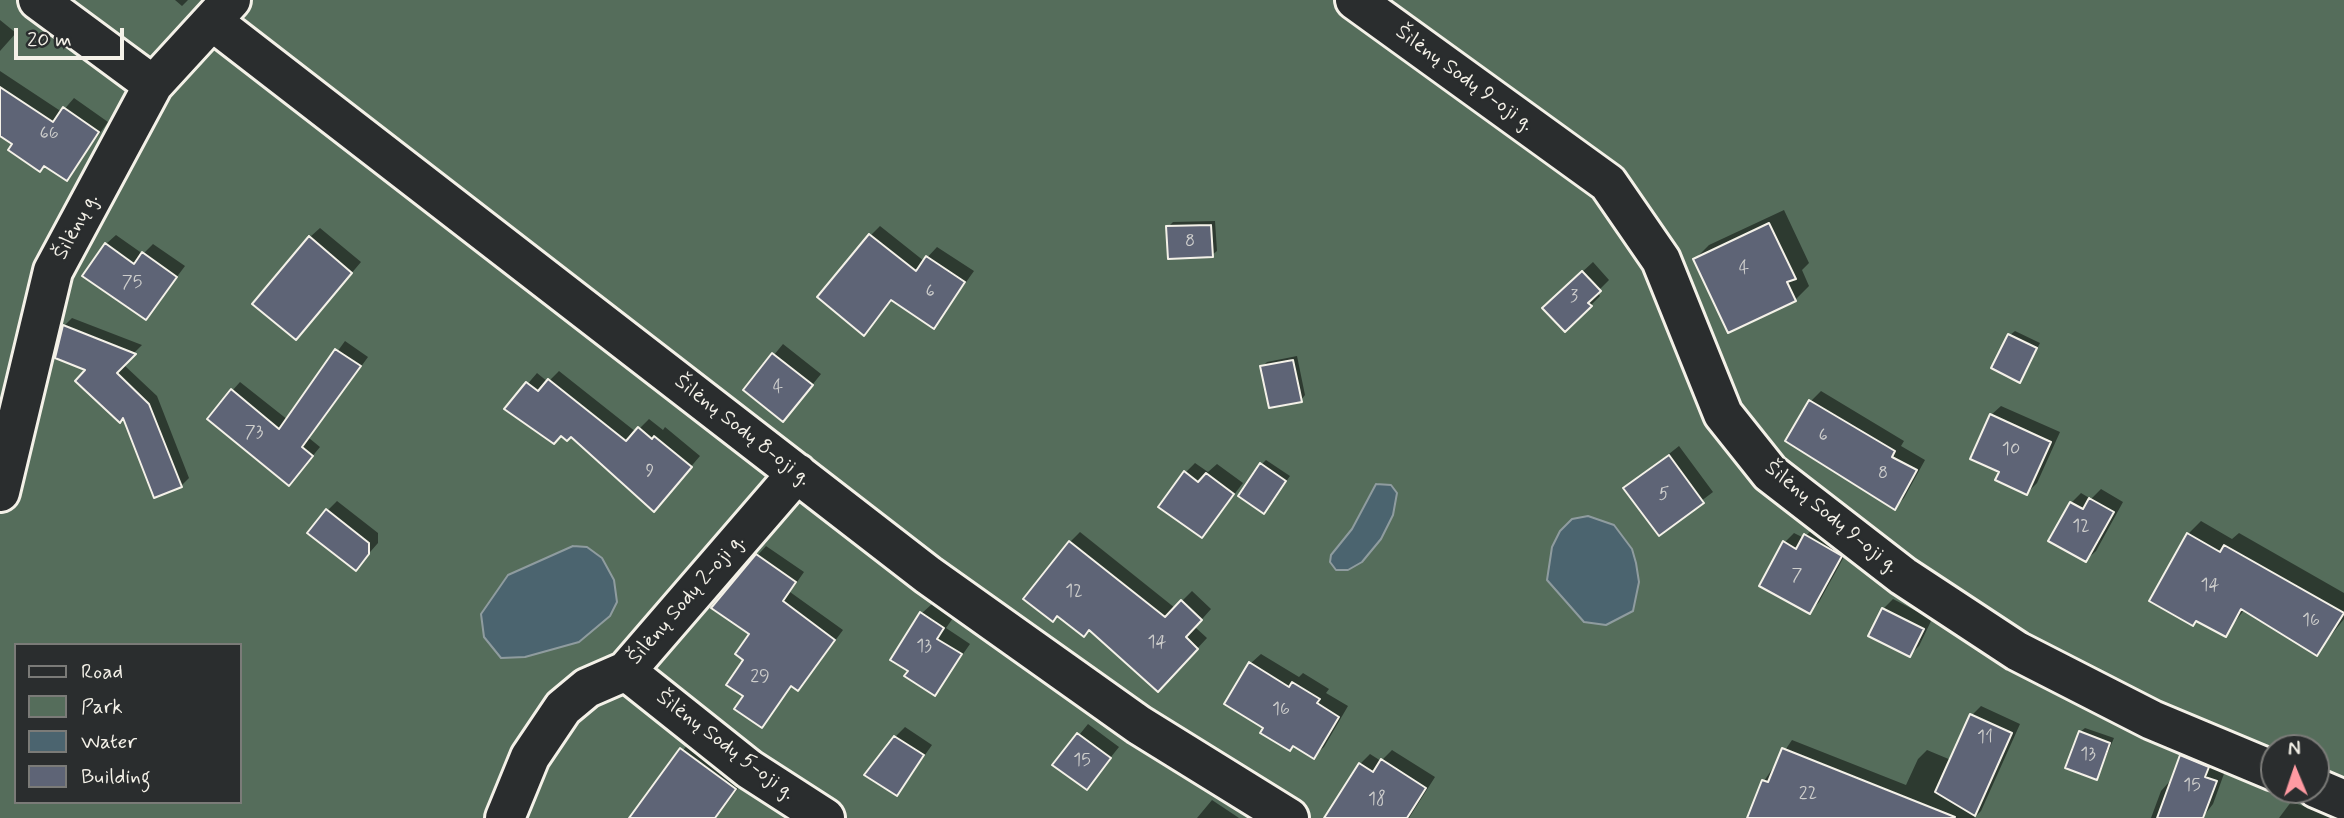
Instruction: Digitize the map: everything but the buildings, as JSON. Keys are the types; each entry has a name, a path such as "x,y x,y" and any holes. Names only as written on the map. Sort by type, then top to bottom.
{"street":[{"path":"38,0 153,85"},
{"name":"Šilėnų Sodų 9-oji g.","path":"1355,0 1608,183 1661,261 1723,414 1770,473 1903,576 2017,651 2152,720 2260,765"},
{"name":"Šilėnų g.","path":"0,492 53,271 153,85 221,10"},
{"name":"Šilėnų Sodų 8-oji g.","path":"221,10 797,473 928,575 1139,725 1289,818"},
{"name":"Šilėnų Sodų 2-oji g.","path":"505,818 530,757 555,717 587,688 626,671 797,473"},
{"name":"Šilėnų Sodų 5-oji g.","path":"626,671 749,768 825,818"}],"green space":[{"path":"0,0 2344,0 2344,818 0,818"}],"water":[{"path":"1376,484 1391,485 1397,493 1393,515 1381,539 1362,562 1348,570 1336,570 1330,562 1331,555 1352,529"},
{"path":"1588,516 1614,525 1632,549 1636,563 1639,582 1633,611 1606,625 1584,622 1547,580 1552,547 1560,531 1572,519"},
{"path":"573,546 587,547 602,558 614,580 617,602 610,616 579,642 525,657 501,658 484,637 481,614 508,575"}]}
